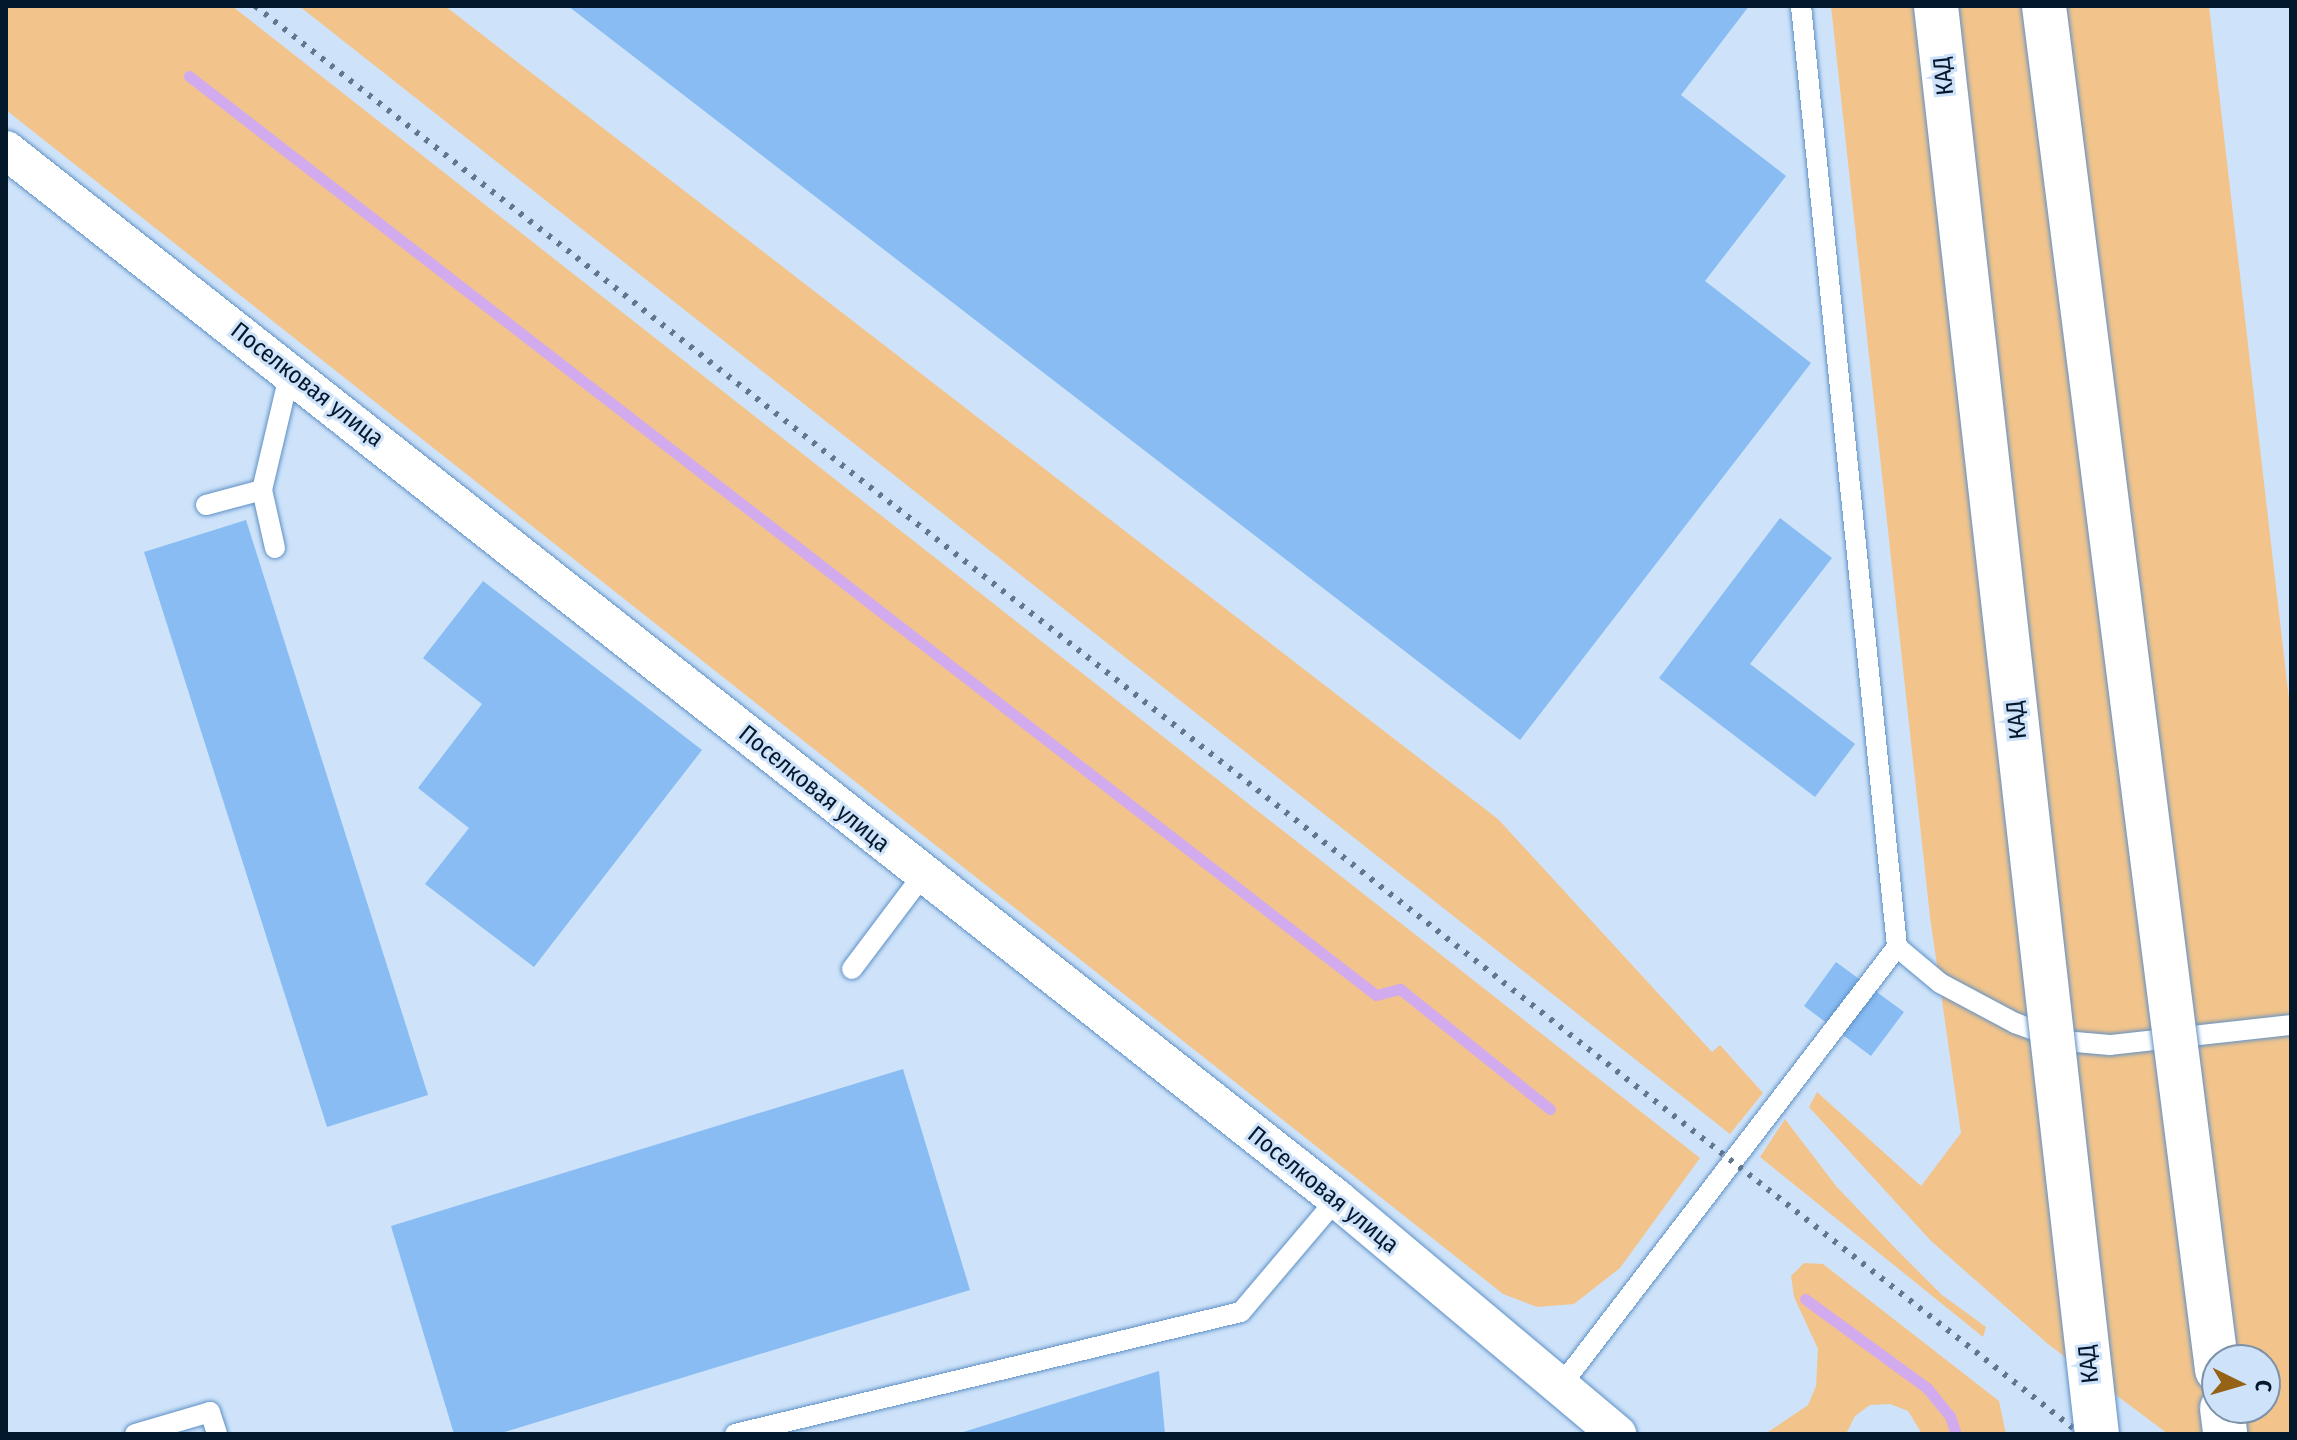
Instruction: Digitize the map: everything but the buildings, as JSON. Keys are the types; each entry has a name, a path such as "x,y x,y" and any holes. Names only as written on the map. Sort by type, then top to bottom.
{"highway":[{"name":"КАД","path":"1936,6 2097,1434"},
{"path":"2044,6 2214,1344"}],"street":[{"name":"Поселковая улица","path":"6,150 290,372 922,876 1337,1199 1617,1434"}],"lane":[{"path":"1559,1388 1897,947 1801,6"},
{"path":"275,548 262,490 290,372"},
{"path":"206,505 262,490"},
{"path":"852,969 922,876"},
{"path":"1897,947 1940,983 2015,1023 2064,1041 2110,1045 2291,1025"},
{"path":"735,1434 1241,1312 1337,1199"},
{"path":"135,1434 210,1412 217,1434"}],"shaded area":[{"path":"6,6 232,6 1700,1158 1620,1268 1574,1304 1537,1307 1503,1294 6,110"},
{"path":"299,6 445,6 1498,819 1712,1052 1720,1045 1763,1093 1730,1134"},
{"path":"1831,6 2209,6 2291,717 2291,1434 2168,1434 2048,1344 1931,1241 1809,1107 1817,1092 1921,1186 1961,1133 1930,917"},
{"path":"1785,1119 1836,1186 1896,1249 1942,1295 1986,1327 1983,1337 1760,1157"},
{"path":"1804,1263 1823,1264 1999,1401 2006,1434 1922,1434 1908,1411 1890,1404 1870,1405 1855,1416 1846,1434 1765,1434 1808,1405 1816,1386 1818,1349 1794,1297 1791,1276"}],"waterway":[{"path":"189,76 1376,995 1400,989 1550,1109"},
{"path":"1805,1299 1927,1388 1950,1416 1956,1434"}],"railway":[{"path":"255,6 2081,1434"}]}
